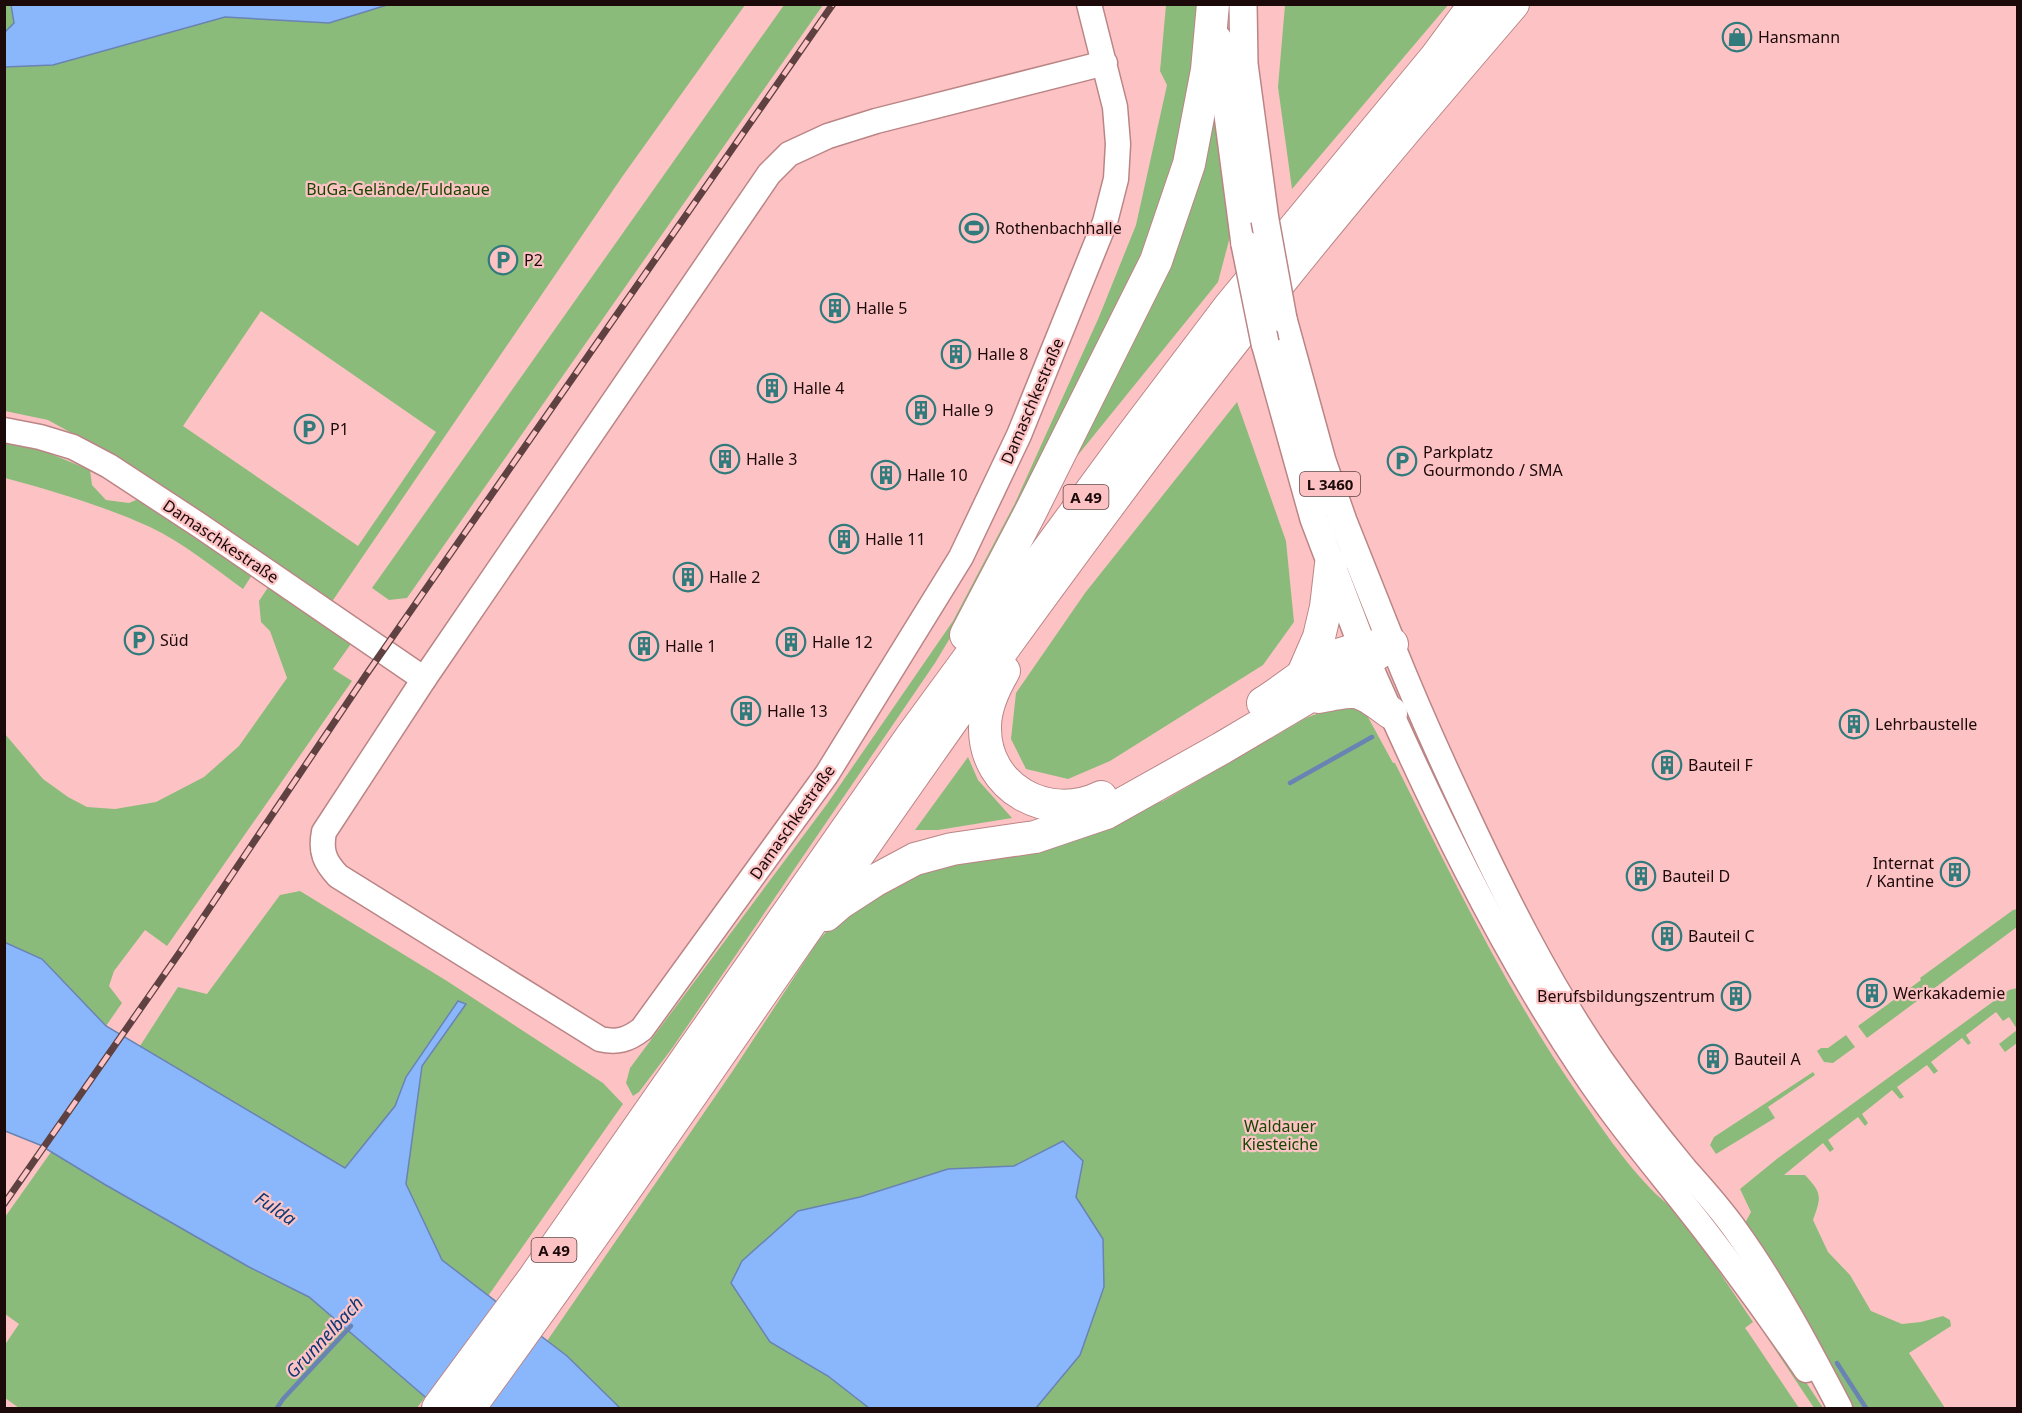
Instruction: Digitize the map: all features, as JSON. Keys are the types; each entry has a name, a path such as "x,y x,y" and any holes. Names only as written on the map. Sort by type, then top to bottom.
{"highway":[{"path":"911,737 1030,513 1155,261 1189,164 1207,70 1215,4"},
{"path":"1436,57 1475,4"},
{"name":"A 49","path":"469,1408 557,1288 677,1093 911,737 1222,316 1436,57 1483,4"},
{"name":"A 49","path":"438,1408 534,1278 790,949 991,666 1247,324 1419,114 1513,4"},
{"path":"1068,561 996,685 986,714 986,742 993,762 1007,783 1028,799 1060,806 1093,801 1126,785 1274,696 1301,688 1352,691 1368,697 1391,713"},
{"path":"1301,688 1319,637 1326,607 1331,564"},
{"path":"790,949 840,903 894,868 915,859 952,849 1035,837 1106,813 1184,770 1301,688 1332,657 1374,651"}],"main road":[{"name":"L 3460","path":"1215,4 1219,53 1245,244 1265,342 1314,519 1331,564 1374,651"},
{"name":"L 3460","path":"1243,4 1244,64 1265,220 1283,319 1322,460 1343,521 1374,651"}],"street":[{"name":"Damaschkestraße","path":"1089,4 1105,63 1115,107 1118,144 1116,179 1105,222 1019,435 961,557 827,774 649,1020 629,1038 618,1042 606,1041 583,1030 338,876 326,863 322,849 324,832 424,679 769,174 789,154 828,136 876,121 1105,63"},
{"name":"Damaschkestraße","path":"4,430 40,436 73,447 109,466 424,679"},
{"name":"L 3460","path":"1374,651 1391,713 1498,930 1583,1072 1759,1302 1833,1408"},
{"name":"L 3460","path":"1374,651 1427,729 1516,917 1565,1002 1609,1070 1737,1231 1797,1324 1840,1408"}],"green space":[{"name":"BuGa-Gelände/Fuldaaue","path":"387,4 745,5 622,177 329,606 119,459 48,420 5,411 4,67 53,65 225,17 329,23","holes":["261,311 436,432 358,546 183,426"]},
{"path":"5,5 11,5 14,23 5,32"},
{"path":"784,5 823,5 407,598 389,600 372,588"},
{"path":"1166,5 1201,5 1199,57 1166,206 992,568 935,663 673,1047 639,1092 633,1096 626,1083 630,1068 827,804 953,621 1015,503 1099,317 1136,225 1167,85 1160,71"},
{"path":"1285,5 1448,5 1292,189 1278,87"},
{"path":"1213,107 1232,229 1218,282 1065,471"},
{"path":"1237,402 1286,541 1294,622 1263,665 1110,761 1068,779 1026,769 1011,739 1016,693 1085,593"},
{"path":"4,443 34,447 90,470 92,485 106,500 129,503 143,497 252,575 243,589 186,548 150,527 78,499 5,478"},
{"path":"269,586 353,641 333,669 352,681 167,946 145,930 114,971 109,986 122,1003 106,1026 42,959 5,942 5,734 43,779 87,807 115,809 156,802 204,777 239,746 287,678 270,631 261,622 259,601"},
{"name":"Waldauer Kiesteiche","path":"1355,699 1363,708 1395,763 1504,975 1553,1057 1630,1166 1683,1218 1753,1322 1745,1328 1799,1408 620,1408 567,1356 547,1341 732,1072 818,941 843,913 943,859 1041,849 1163,801 1306,718"},
{"path":"968,757 978,780 1012,818 938,830 915,830"},
{"path":"300,891 447,981 603,1083 623,1104 488,1296 442,1260 406,1184 422,1066 465,1004 458,1001 406,1077 395,1106 345,1168 140,1046 178,987 207,994 280,895"},
{"path":"2017,909 2017,927 1867,1038 1858,1026 1921,980 1920,978"},
{"path":"2017,988 2017,1029 2009,1017 2003,1021 1996,1012 1966,1035 1971,1043 1968,1045 1962,1038 1931,1062 1938,1071 1934,1074 1927,1065 1897,1087 1904,1097 1900,1099 1892,1090 1862,1114 1868,1123 1865,1126 1858,1117 1828,1140 1834,1149 1830,1152 1823,1143 1784,1175 1805,1175 1815,1187 1819,1201 1813,1220 1828,1252 1850,1275 1871,1311 1902,1324 1943,1316 1950,1320 1951,1326 1909,1353 1945,1408 1848,1408 1744,1225 1751,1212 1740,1189 1778,1158 2009,990"},
{"path":"2017,1030 2017,1043 2005,1052 1999,1044"},
{"path":"1846,1035 1855,1047 1833,1063 1824,1062 1817,1051 1821,1048 1828,1048"},
{"path":"1813,1072 1815,1075 1768,1107 1775,1118 1716,1154 1710,1145 1714,1137"},
{"path":"51,1152 249,1267 310,1297 425,1397 417,1408 19,1408 5,1398 4,1346 19,1324 5,1314 5,1217"},
{"path":"1748,1309 1779,1341 1823,1408 1814,1408"}],"water":[{"path":"11,4 387,5 329,23 225,17 53,65 5,67 5,32 14,23"},
{"name":"Fulda","path":"4,942 42,959 106,1026 345,1168 395,1106 406,1077 458,1001 466,1004 422,1066 406,1184 442,1260 567,1356 620,1408 438,1408 309,1297 249,1267 40,1145 5,1131"},
{"path":"1063,1141 1083,1161 1076,1197 1103,1239 1104,1287 1080,1355 1036,1408 869,1408 828,1376 770,1342 731,1283 742,1261 798,1211 860,1197 948,1169 1014,1166"}],"waterway":[{"path":"1290,783 1372,737"},
{"name":"Grunnelbach","path":"277,1408 351,1326"},
{"path":"1837,1363 1866,1408"}],"railway":[{"path":"4,1204 180,952 366,675 833,4"}],"place":[{"name":"Hansmann","path":"1737,37"},
{"name":"Rothenbachhalle","path":"974,228"},
{"name":"P2","path":"503,260"},
{"name":"Halle 5","path":"835,308"},
{"name":"Halle 8","path":"956,354"},
{"name":"Halle 4","path":"772,388"},
{"name":"Halle 9","path":"921,410"},
{"name":"P1","path":"309,429"},
{"name":"Halle 3","path":"725,459"},
{"name":"Parkplatz Gourmondo / SMA","path":"1402,461"},
{"name":"Halle 10","path":"886,475"},
{"name":"Halle 11","path":"844,539"},
{"name":"Halle 2","path":"688,577"},
{"name":"Süd","path":"139,640"},
{"name":"Halle 12","path":"791,642"},
{"name":"Halle 1","path":"644,646"},
{"name":"Halle 13","path":"746,711"},
{"name":"Lehrbaustelle","path":"1854,724"},
{"name":"Bauteil F","path":"1667,765"},
{"name":"Internat / Kantine","path":"1955,872"},
{"name":"Bauteil D","path":"1641,876"},
{"name":"Bauteil C","path":"1667,936"},
{"name":"Werkakademie","path":"1872,993"},
{"name":"Berufsbildungszentrum","path":"1736,996"},
{"name":"Bauteil A","path":"1713,1059"}]}
